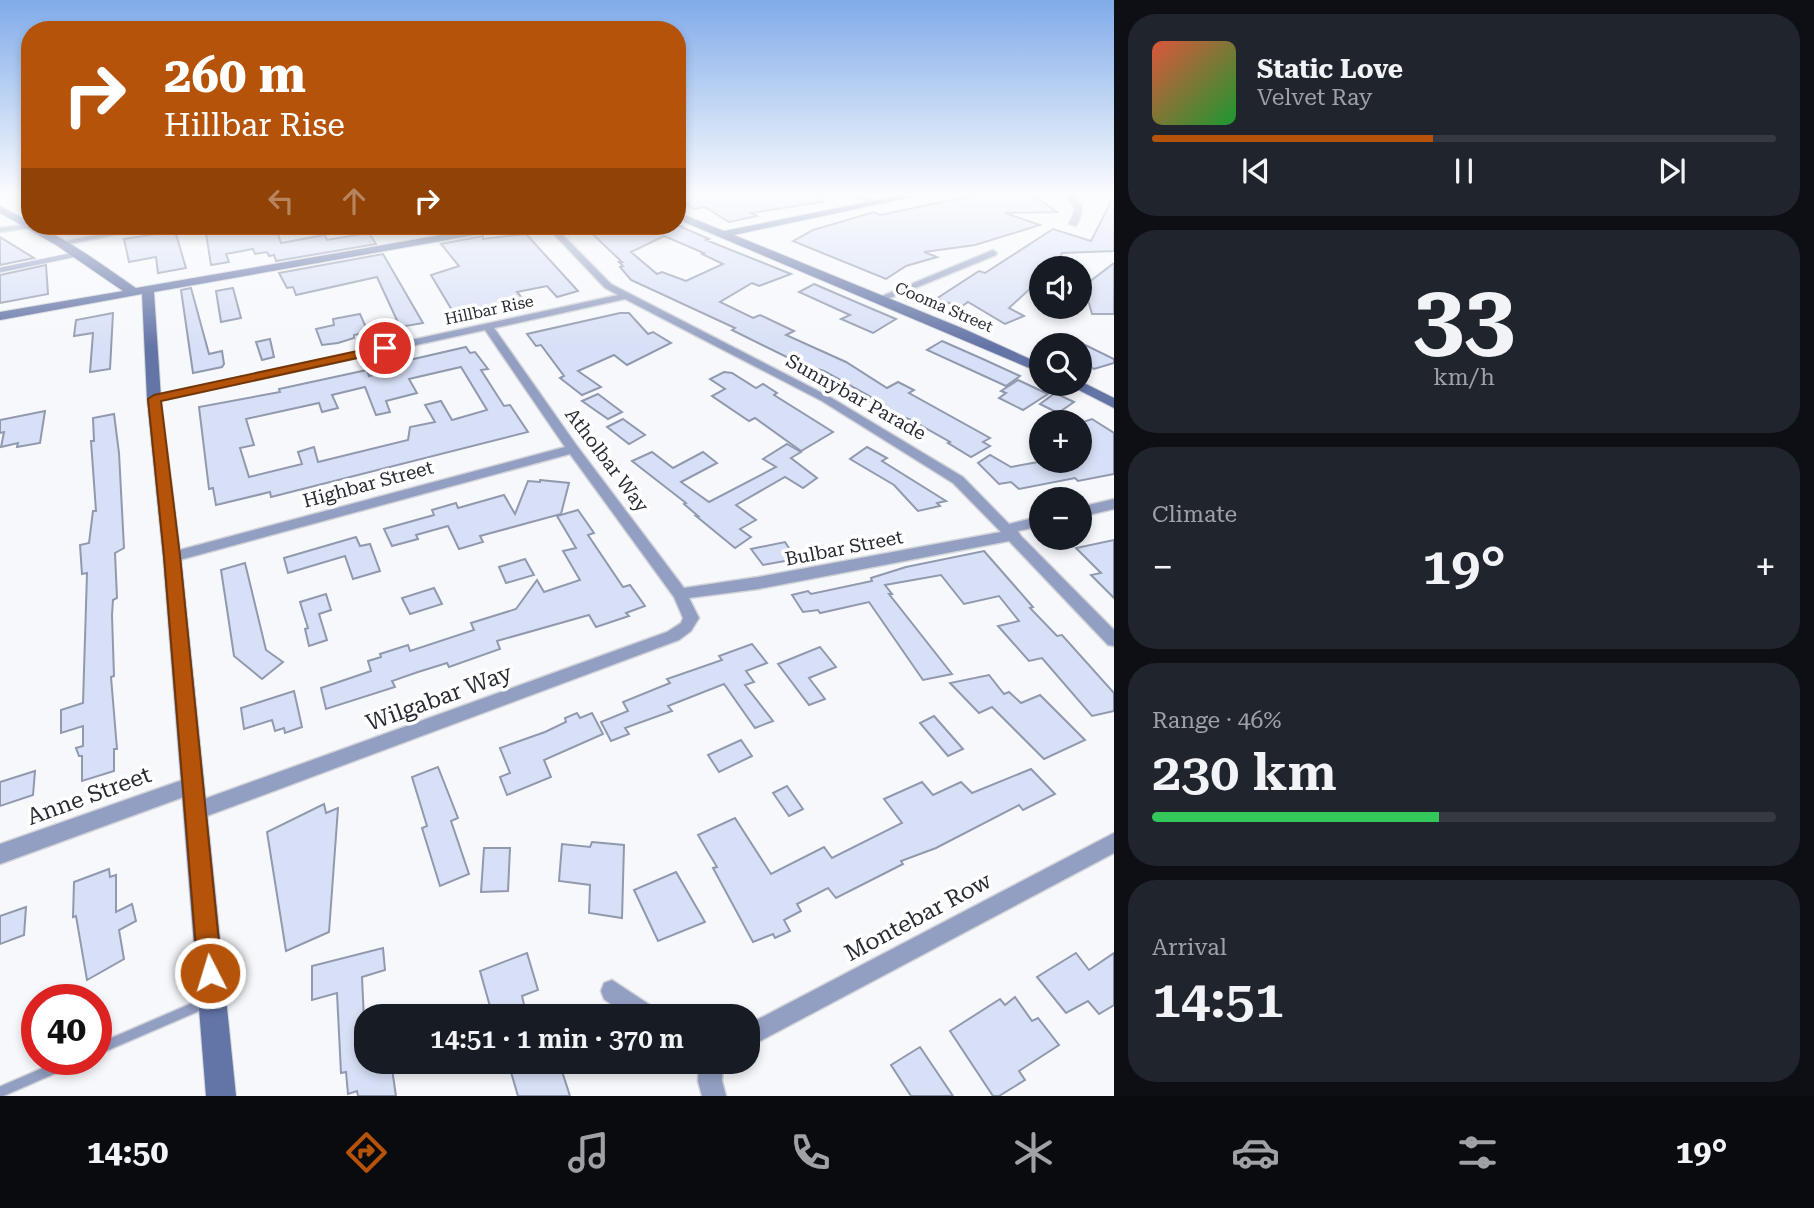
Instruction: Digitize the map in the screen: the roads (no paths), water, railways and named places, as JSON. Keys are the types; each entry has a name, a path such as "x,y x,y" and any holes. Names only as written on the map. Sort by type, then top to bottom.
{"street":[{"path":"64,245 141,291"},
{"path":"0,316 401,245"},
{"name":"Sunnybar Parade","path":"569,245 608,286 826,399 910,448 958,480 1114,640"},
{"name":"Cooma Street","path":"757,245 1029,356"},
{"path":"885,297 993,253"},
{"path":"141,291 172,556 222,1096"},
{"name":"Hillbar Rise","path":"154,399 625,296"},
{"name":"Cooma Street","path":"885,297 1029,363"},
{"name":"Atholbar Way","path":"488,326 573,449 680,594 691,618"},
{"path":"1092,386 1114,396"},
{"path":"1092,393 1114,404"},
{"name":"Highbar Street","path":"172,556 573,449"},
{"path":"1092,509 1114,504"},
{"name":"Bulbar Street","path":"680,594 758,583 1011,532 1029,525"},
{"name":"Wilgabar Way","path":"195,811 673,636 686,628 691,618"},
{"name":"Anne Street","path":"0,853 194,785"},
{"name":"Montebar Row","path":"760,1030 1114,843"},
{"path":"612,991 630,1004"},
{"path":"710,1074 714,1096"}],"lane":[{"path":"0,270 78,254"},
{"path":"112,1043 212,1000"},
{"path":"0,1092 39,1075"}]}
